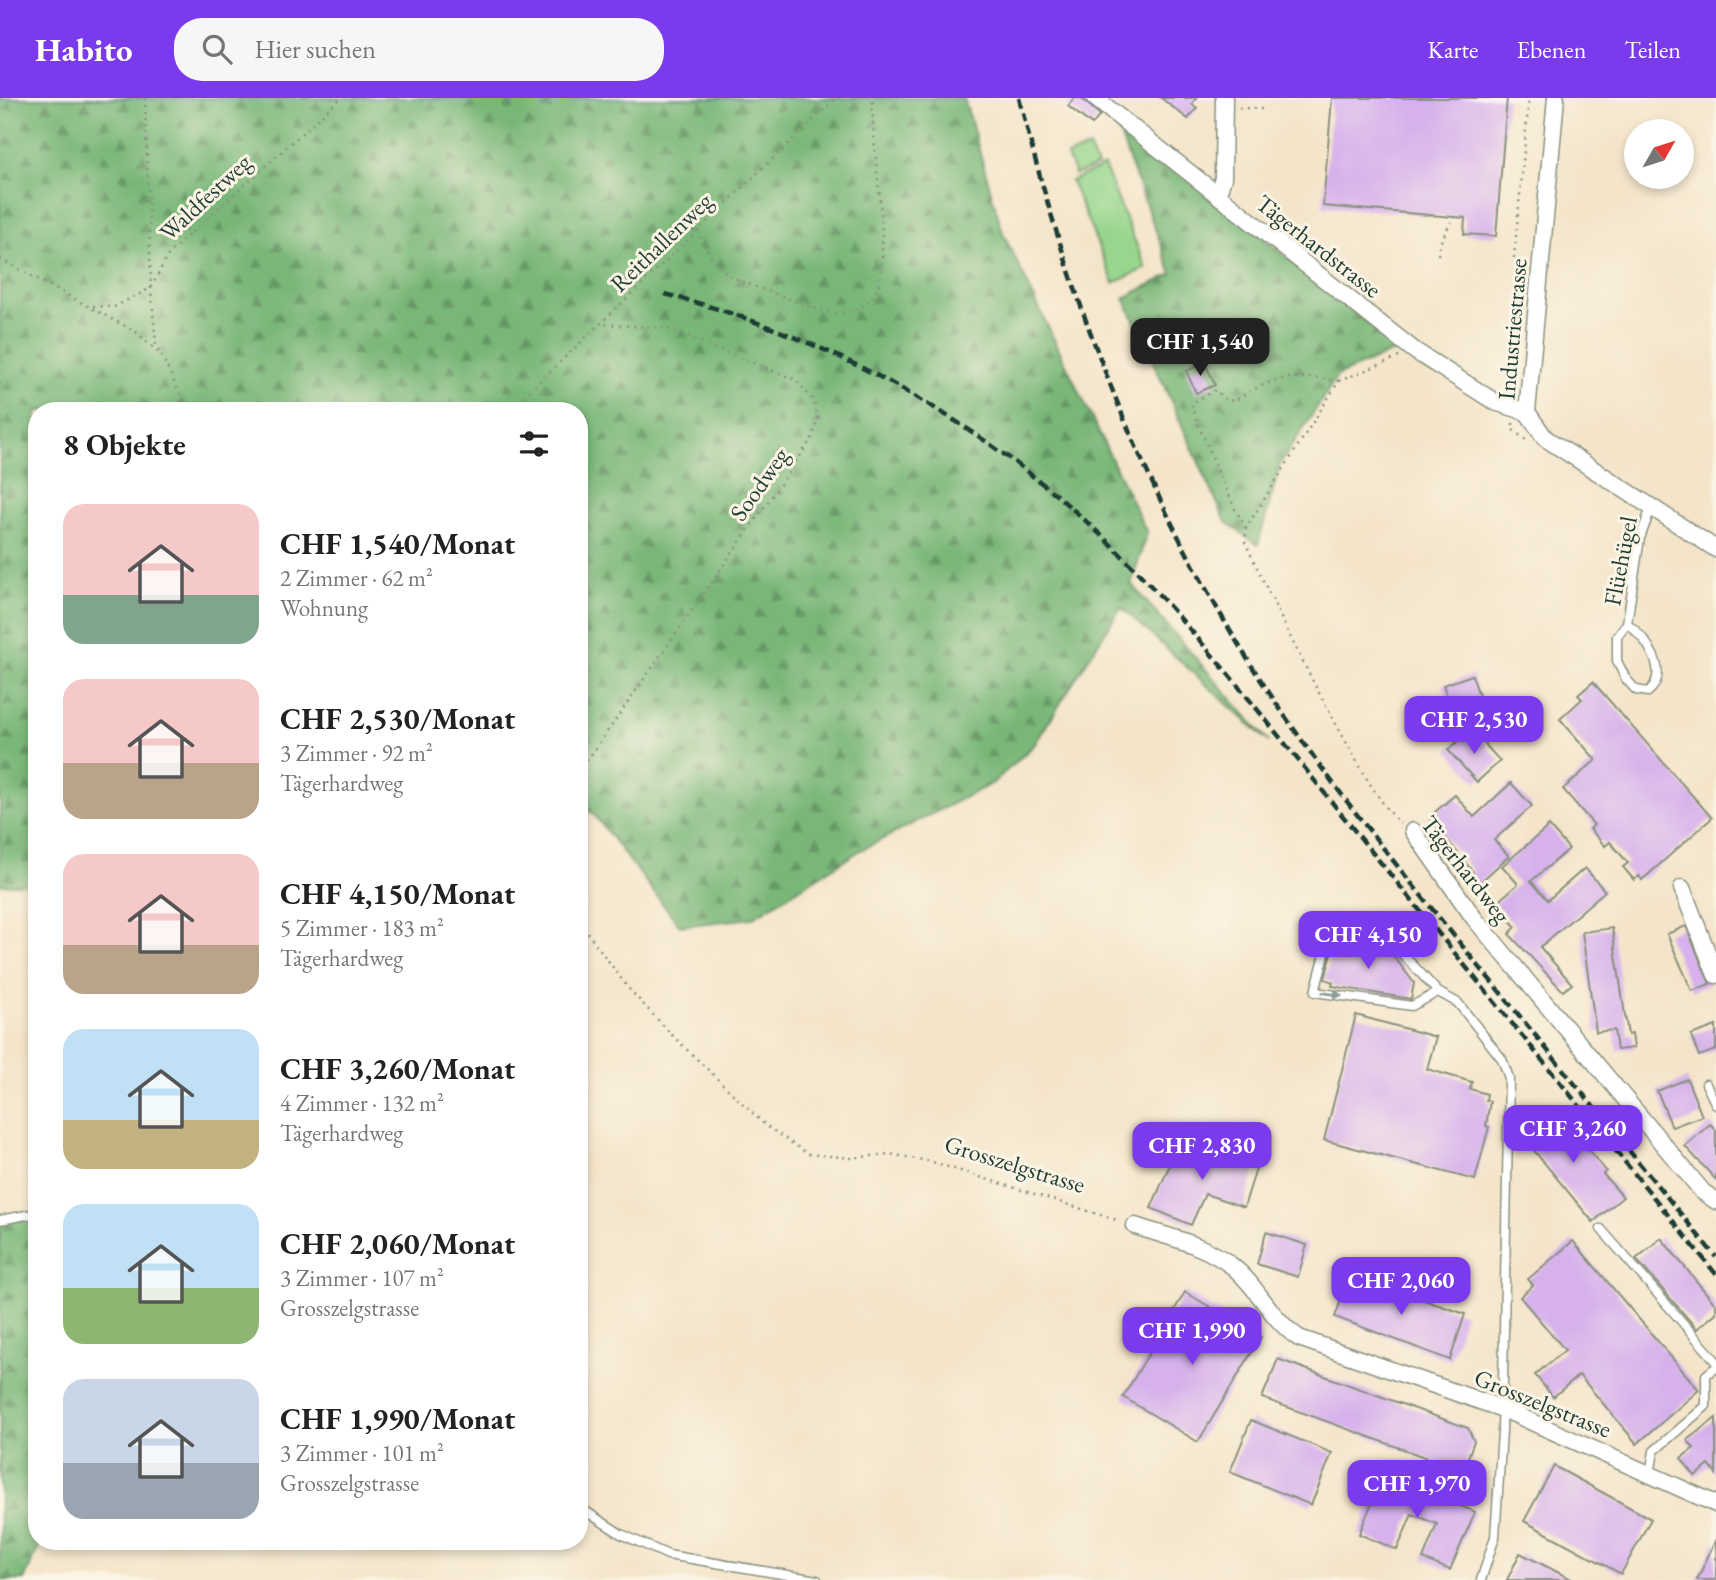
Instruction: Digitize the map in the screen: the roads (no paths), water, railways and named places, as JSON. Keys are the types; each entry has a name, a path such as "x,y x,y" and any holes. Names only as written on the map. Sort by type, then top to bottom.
{"street":[{"name":"Tägerhardstrasse","path":"1095,98 1415,351 1494,402 1527,412"},
{"name":"Industriestrasse","path":"1556,98 1527,412 1545,438 1716,549"},
{"path":"1218,194 1223,178 1224,103"},
{"name":"Tägerhardweg","path":"1413,831 1495,943 1703,1192 1716,1201"},
{"path":"1682,888 1716,975"},
{"name":"Grosszelgstrasse","path":"1135,1226 1203,1248 1233,1267 1279,1322 1298,1338 1503,1409 1716,1504"}],"lane":[{"name":"Flüehügel","path":"1628,622 1639,632 1656,663 1656,682 1648,692 1636,690 1626,680 1617,661 1617,636 1628,622 1640,538 1650,508"},
{"path":"1438,992 1412,1006 1315,992 1332,927 1387,937 1438,992 1458,1003 1502,1059 1509,1078 1503,1409 1495,1537 1481,1580"},
{"path":"1706,1084 1716,1105"},
{"path":"0,1220 28,1215"},
{"path":"1601,1229 1716,1361"},
{"path":"1650,1474 1654,1451 1706,1406 1706,1375 1716,1367"},
{"path":"588,1513 621,1534 668,1555 817,1580"}],"railway":[{"path":"1019,98 1056,232 1102,364 1128,428 1187,554 1248,660 1307,747 1370,831 1716,1257"},
{"path":"665,294 730,313 794,337 856,365 916,397 974,433 1029,473 1081,517 1163,599 1226,671 1716,1274"}]}
